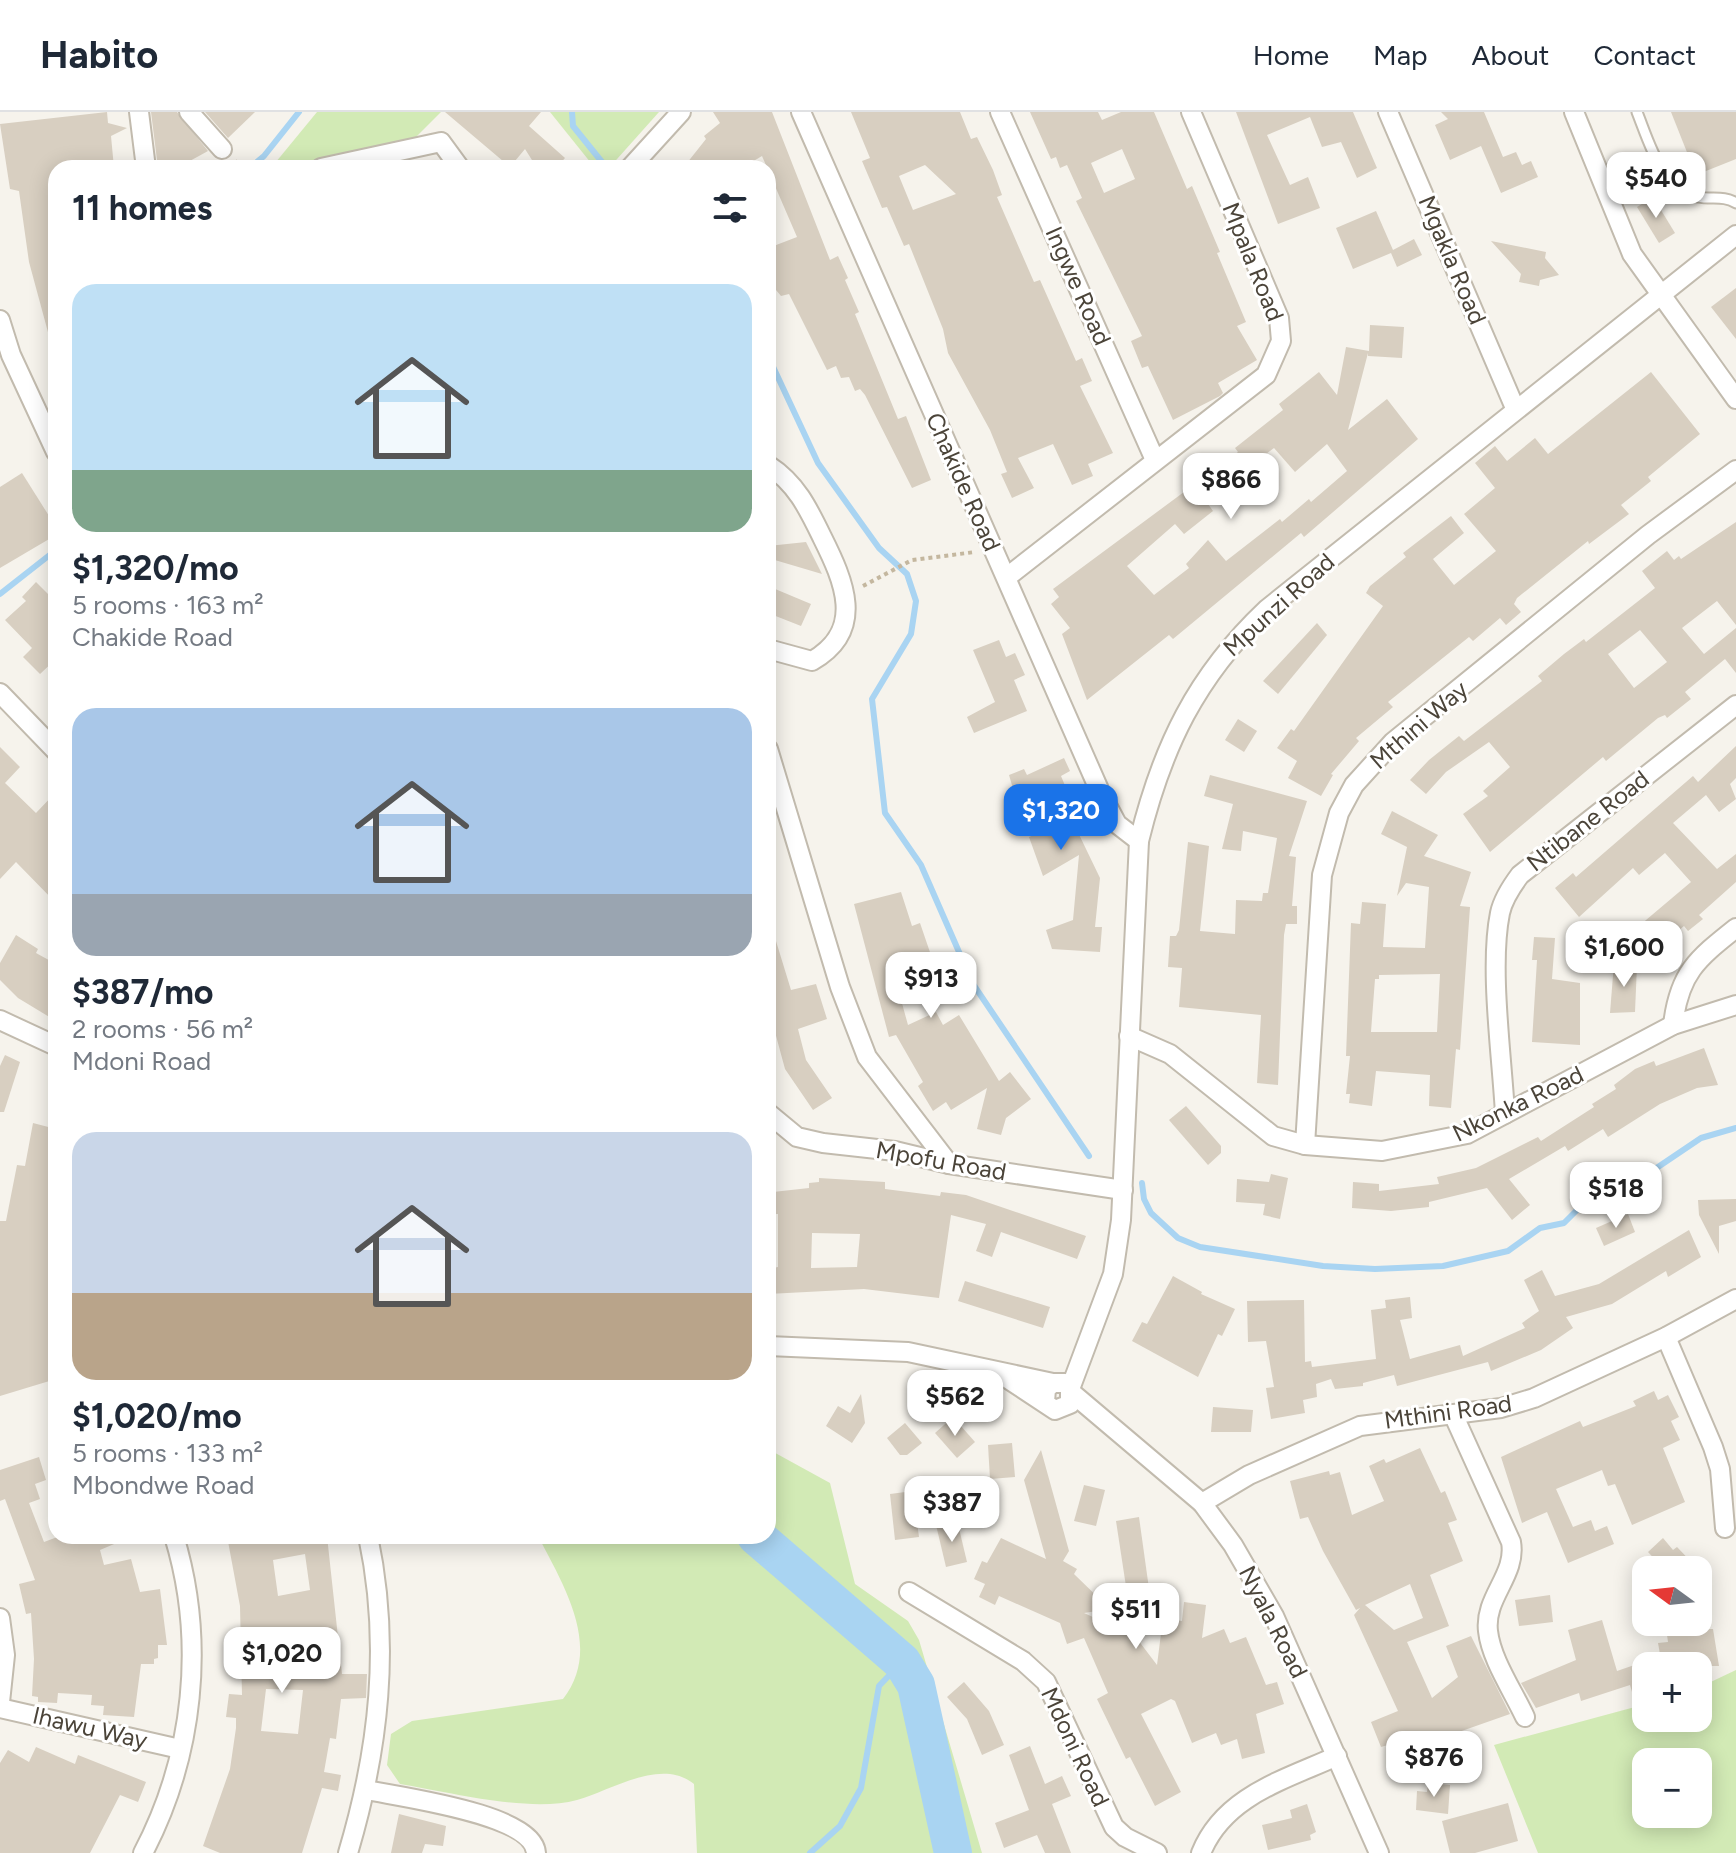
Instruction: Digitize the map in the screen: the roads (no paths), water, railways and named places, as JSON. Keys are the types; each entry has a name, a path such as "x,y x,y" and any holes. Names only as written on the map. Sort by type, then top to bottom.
{"street":[{"path":"139,112 145,160"},
{"path":"189,112 222,149"},
{"path":"637,160 681,112"},
{"name":"Chakide Road","path":"801,112 1101,794 1117,824 1139,841"},
{"name":"Ingwe Road","path":"1000,112 1155,460"},
{"name":"Mpala Road","path":"1007,577 1266,375 1281,341 1279,318 1191,112"},
{"name":"Mgakla Road","path":"1388,112 1515,408"},
{"path":"1574,112 1632,254 1736,399"},
{"path":"358,160 441,142 454,160"},
{"name":"Mpunzi Road","path":"1045,1402 1046,1389 1063,1391 1090,1334 1113,1274 1123,1190 1139,841 1147,809 1180,720 1205,676 1234,640 1267,609 1515,408 1736,235"},
{"path":"0,320 11,355 48,435"},
{"name":"Mthini Way","path":"1305,1145 1322,875 1339,813 1354,785 1393,742 1648,535 1736,470"},
{"path":"776,471 789,480 804,501 840,573 847,595 845,618 828,652 812,661 776,651"},
{"path":"0,693 48,743"},
{"name":"Ntibane Road","path":"1505,1114 1496,945 1500,912 1507,893 1520,875 1736,705"},
{"path":"776,775 840,987 867,1057 949,1164"},
{"path":"1673,1025 1686,973 1699,957 1736,928"},
{"name":"Nkonka Road","path":"1129,1036 1170,1054 1273,1136 1305,1145 1359,1151 1402,1149 1467,1134 1673,1025 1736,1005"},
{"path":"0,1020 48,1042"},
{"name":"Mpofu Road","path":"776,1120 797,1137 1123,1190"},
{"name":"Mthini Road","path":"1202,1503 1249,1475 1360,1426 1453,1414 1534,1398 1666,1337 1736,1299"},
{"path":"1666,1337 1720,1469 1725,1528"},
{"name":"Nyala Road","path":"776,1346 908,1352 996,1371 1063,1391 1114,1429 1202,1503 1233,1545 1274,1616 1379,1853"},
{"name":"Nyala Road","path":"996,1371 1045,1402"},
{"path":"1453,1414 1511,1542 1514,1556 1496,1593 1488,1631 1525,1717"},
{"path":"143,1853 168,1795 189,1705 193,1643 188,1593 176,1544"},
{"path":"348,1853 367,1790 376,1739 381,1668 380,1609 369,1544"},
{"name":"Mdoni Road","path":"909,1592 1036,1671 1054,1695 1114,1827 1125,1837 1157,1853"},
{"path":"0,1618 5,1655 0,1702"},
{"name":"Ihawu Way","path":"0,1708 180,1749"},
{"path":"1201,1853 1211,1829 1236,1804 1337,1756"},
{"path":"367,1790 482,1815 516,1827 527,1834 536,1853"}],"lane":[{"path":"1637,112 1668,181 1698,197 1728,198 1736,203"}],"waterway":[{"path":"259,160 299,112"},
{"path":"572,112 573,126 600,160"},
{"path":"776,373 818,463 879,548 907,574 916,601 911,634 872,699 885,813 921,865 973,984 1089,1156"},
{"path":"0,594 48,556"},
{"path":"1142,1183 1144,1199 1151,1213 1178,1238 1200,1247 1323,1266 1375,1269 1443,1266 1508,1251 1540,1228 1564,1223 1583,1204 1615,1196 1701,1138 1736,1128"},
{"path":"765,1544 902,1662 916,1685 953,1853"},
{"path":"810,1853 840,1826 861,1788 879,1686 902,1662"}]}
